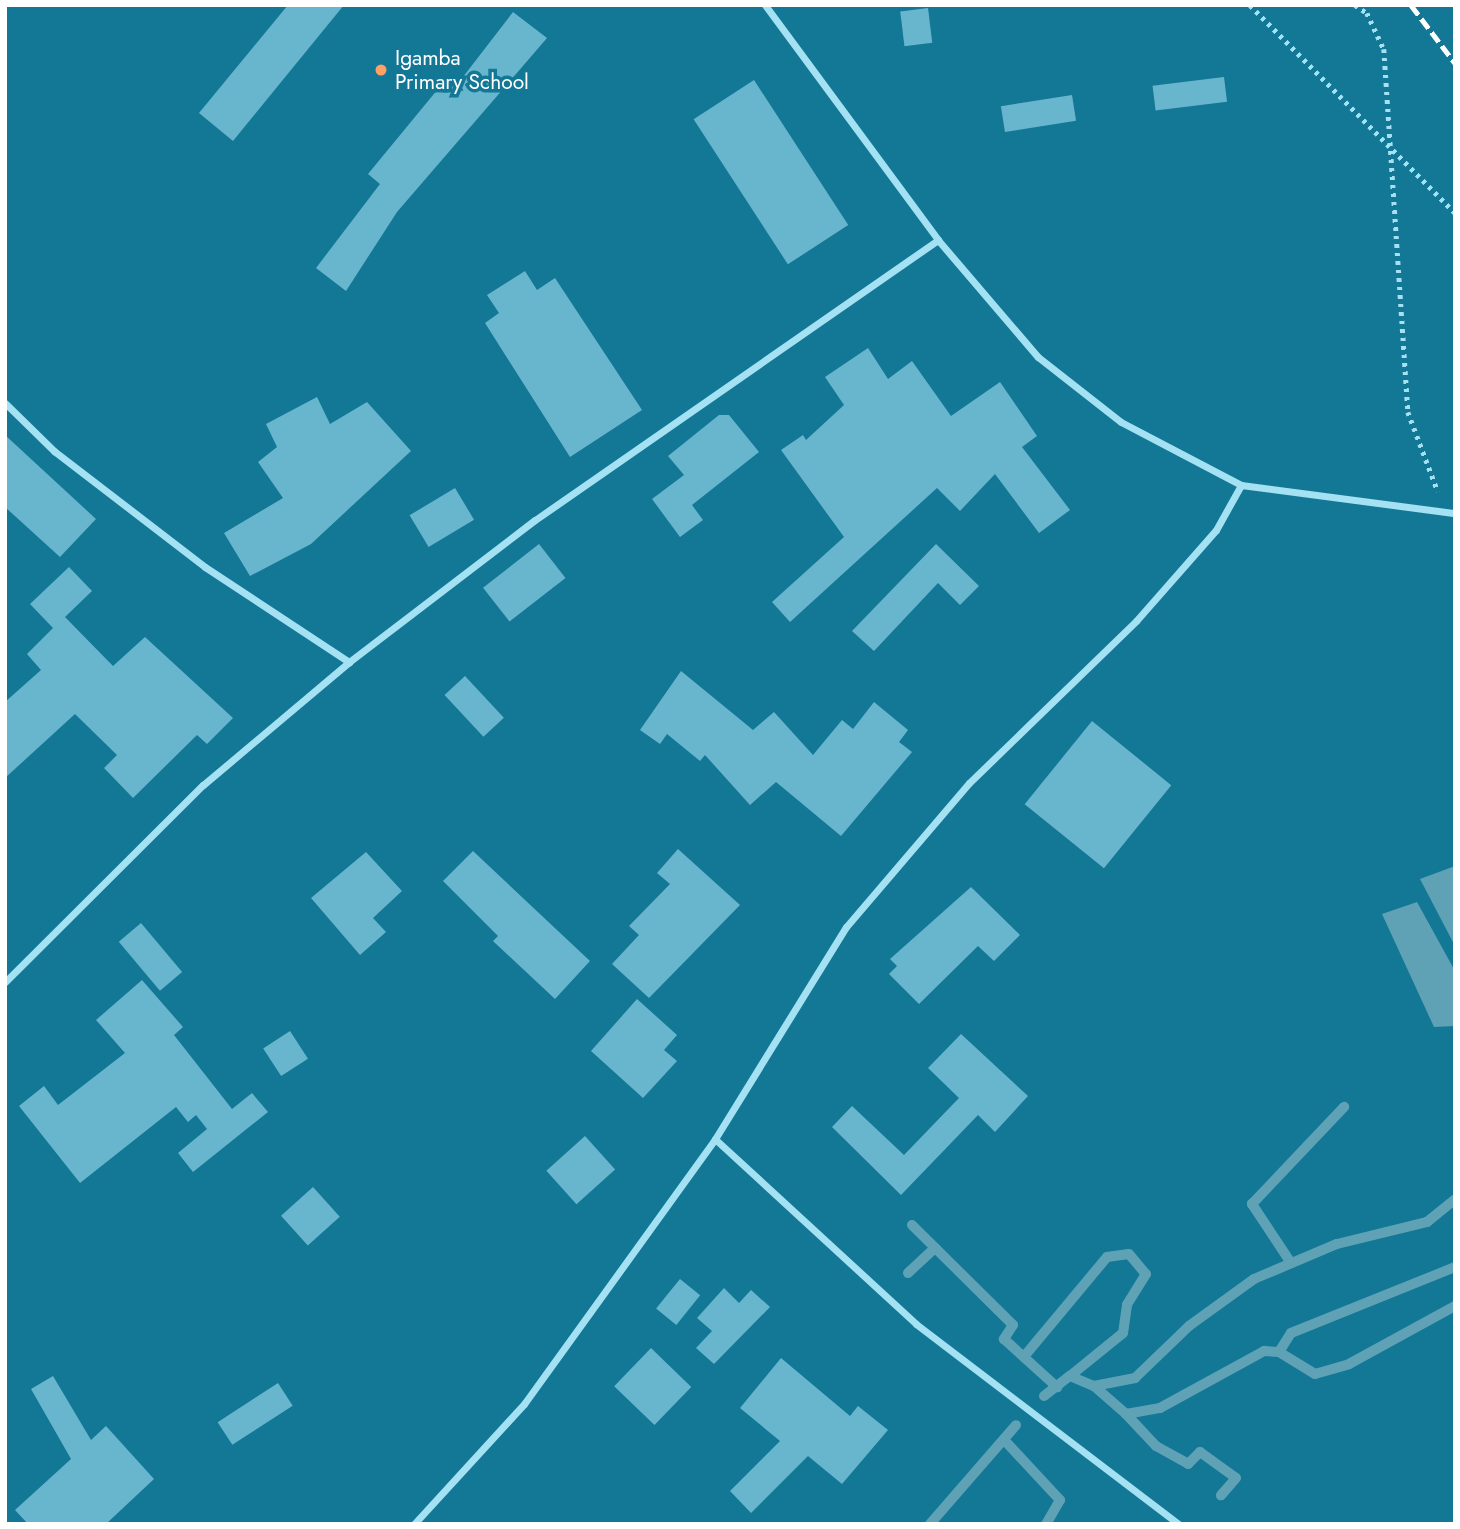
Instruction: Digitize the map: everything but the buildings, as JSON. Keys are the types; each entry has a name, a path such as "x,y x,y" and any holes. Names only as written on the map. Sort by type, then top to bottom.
{"street":[{"path":"765,5 938,240 1038,357 1121,422 1241,485 1455,513"},
{"path":"5,970 8,979 202,785 349,662 535,520 938,240"},
{"path":"5,403 54,451 205,567 349,662"},
{"path":"414,1524 524,1404 715,1139 846,927 969,783 1145,611 1216,530 1241,485"},
{"path":"715,1139 916,1324 1180,1524"}],"path":[{"path":"1250,5 1374,126 1455,213"},
{"path":"1355,5 1367,13 1384,49 1408,412 1446,512"}],"water":[{"path":"1455,866 1455,946 1420,879"},
{"path":"1417,902 1455,971 1455,1026 1434,1027 1382,914"}],"waterway":[{"path":"1291,1263 1252,1204 1344,1107"},
{"path":"1044,1396 1070,1376 1094,1386 1135,1378 1189,1326 1254,1279 1337,1244 1427,1222 1455,1199"},
{"path":"912,1225 1013,1325 1004,1339 1057,1387"},
{"path":"908,1273 935,1248"},
{"path":"1027,1353 1107,1257 1129,1254 1146,1274 1127,1305 1123,1333 1070,1376"},
{"path":"1279,1352 1291,1333 1455,1267"},
{"path":"1094,1386 1126,1414 1160,1408 1264,1351 1279,1352 1315,1374 1349,1364 1455,1306"},
{"path":"1126,1414 1156,1446 1188,1464 1200,1452 1236,1478 1221,1495"},
{"path":"930,1524 1016,1425"},
{"path":"1007,1443 1060,1500 1046,1524"}],"railway":[{"path":"1411,5 1455,63"}],"place":[{"name":"Igamba Primary School","path":"381,70"}]}
